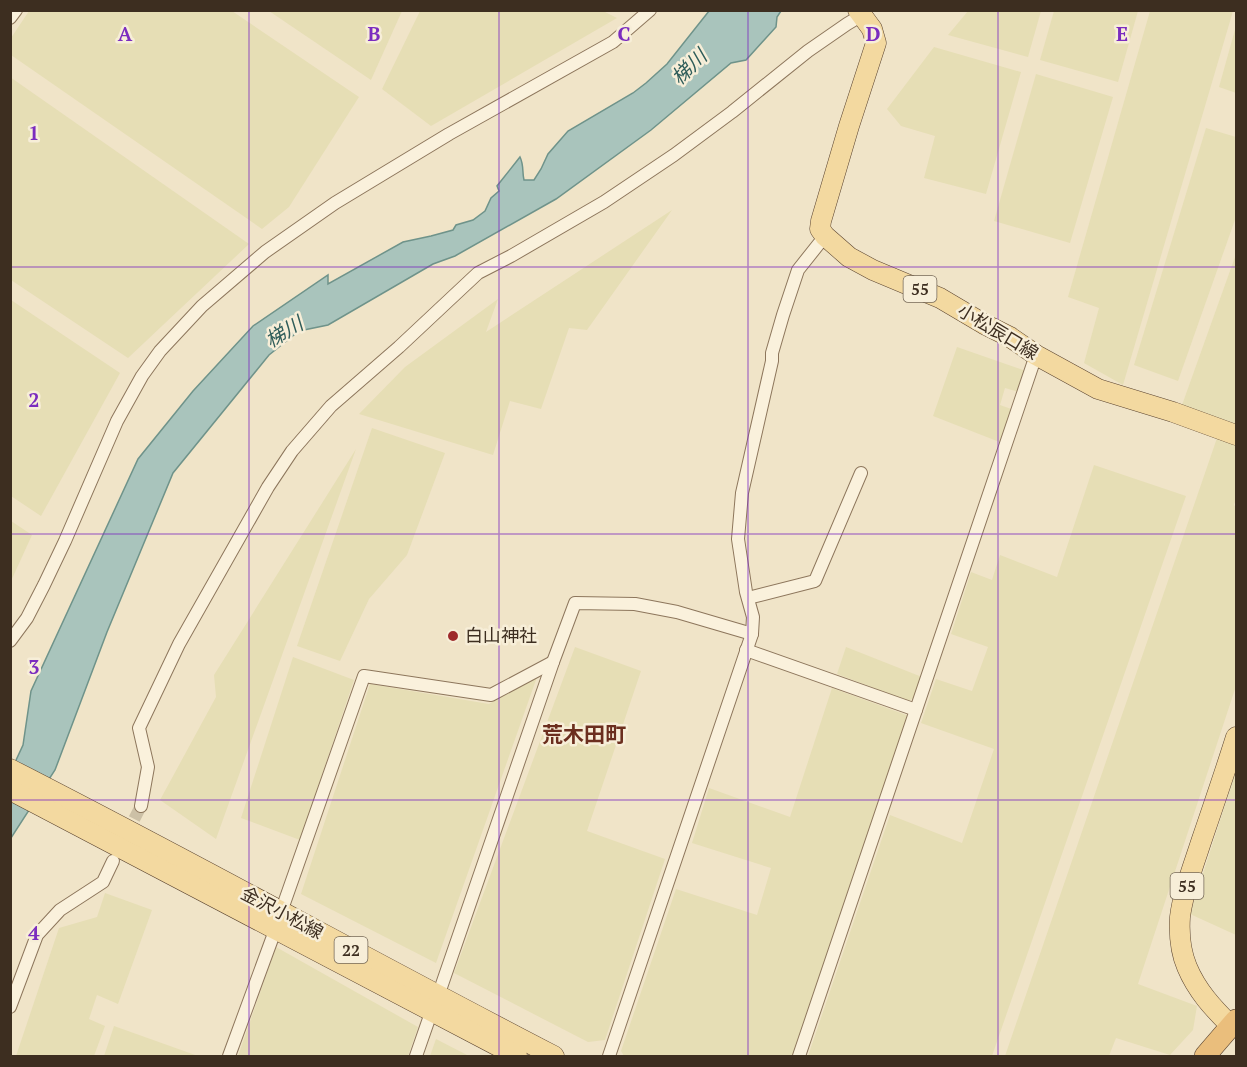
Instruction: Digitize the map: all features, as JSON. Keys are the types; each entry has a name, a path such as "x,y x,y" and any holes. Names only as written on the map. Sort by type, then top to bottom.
{"highway":[{"path":"1205,1056 1235,1024"}],"main road":[{"path":"825,236 820,229 821,221 876,43 872,29 861,12"},
{"name":"小松辰口線","path":"825,236 849,257 940,298 1010,337 1036,355 1098,388 1236,435"},
{"name":"55","path":"1235,1024 1215,1011 1198,990 1186,966 1181,943 1180,920 1191,874 1236,737"},
{"name":"金沢小松線","path":"10,769 100,826 435,1003 554,1056"},
{"name":"金沢小松線","path":"10,790 100,826"},
{"name":"金沢小松線","path":"435,1003 517,1056"}],"street":[{"path":"10,18 16,10"},
{"path":"10,641 27,618 44,585 117,421 142,376 160,351 202,306 265,252 334,203 449,134 613,42 650,10"},
{"path":"141,806 148,767 139,728 179,644 229,552 292,452 331,406 399,347 478,273 604,202 724,118 861,12"},
{"path":"609,1056 752,634 753,616 738,539 742,494 772,353 783,315 798,270 825,236"},
{"path":"799,1056 1036,355"},
{"path":"748,598 815,581 861,473"},
{"path":"416,1056 575,603 635,604 677,612 752,634"},
{"path":"746,650 916,711"},
{"path":"229,1056 364,676 491,695 553,662"},
{"path":"10,1007 37,935 60,910 103,882 113,861"}],"shaded area":[{"path":"601,10 617,18 431,126 382,89 420,11"},
{"path":"29,11 232,11 359,97 289,207 262,229 11,55 11,38"},
{"path":"269,11 402,11 371,80"},
{"path":"968,11 1041,11 1028,57 948,35"},
{"path":"1054,11 1138,11 1118,82 1040,60"},
{"path":"1150,11 1233,11 1123,385 1084,363 1099,308 1068,297"},
{"path":"1236,26 1236,93 1219,87"},
{"path":"934,47 1021,72 986,194 924,178 935,136 901,126 887,109"},
{"path":"1036,74 1113,97 1070,243 994,221"},
{"path":"10,77 249,244 128,358 11,280"},
{"path":"1206,128 1236,137 1236,217 1178,381 1134,365"},
{"path":"672,210 587,330 569,328 541,409 510,401 493,455 359,414 405,367 498,299 486,332"},
{"path":"1236,254 1236,424 1182,405"},
{"path":"11,300 120,373 41,516 11,496"},
{"path":"957,347 1026,371 1019,392 1005,388 1000,405 1014,410 1002,443 933,416"},
{"path":"372,428 445,453 407,555 369,599 340,661 297,646"},
{"path":"1217,438 1236,444 1236,499 1234,505 1236,507 1236,686 1138,984 1197,1006 1193,1030 1170,1055 1116,1038 1109,1056 1005,1056"},
{"path":"356,449 216,839 160,800 216,697 214,675"},
{"path":"1094,465 1186,496 992,1056 808,1056 890,815 962,843 994,749 921,723 936,679 972,691 988,647 951,634 971,572 992,580 1000,555 1057,577"},
{"path":"11,521 32,535 11,581"},
{"path":"575,647 641,671 587,831 665,859 605,1040 588,1042 454,973"},
{"path":"846,647 922,677 916,697 908,701 837,674"},
{"path":"293,657 354,680 300,840 241,818"},
{"path":"537,677 436,963 301,894 370,684 489,704"},
{"path":"832,688 909,716 794,1056 624,1056 621,1051 676,889 757,915 771,868 692,843 709,788 790,817"},
{"path":"1236,771 1236,935 1190,914"},
{"path":"105,893 152,910 118,1004 97,995 89,1019 105,1026 94,1056 16,1056 59,928 97,917"},
{"path":"276,947 418,1027 408,1056 238,1056"},
{"path":"114,1026 198,1056 104,1056"},
{"path":"436,1039 469,1056 430,1056"}],"water":[{"name":"梯川","path":"709,11 781,11 777,17 776,27 746,60 731,63 651,130 556,199 455,256 433,264 328,325 299,331 269,355 173,473 107,632 55,770 11,838 11,771 23,745 31,691 138,459 193,391 253,326 328,275 328,284 403,242 453,230 456,225 473,220 485,211 491,198 499,191 497,186 520,157 524,180 534,180 548,154 568,131 646,83 667,64"}],"tunnel":[{"path":"126,835 141,806"}],"place":[{"name":"白山神社","path":"453,636"}],"district":[{"name":"荒木田町","path":"584,735"}]}
